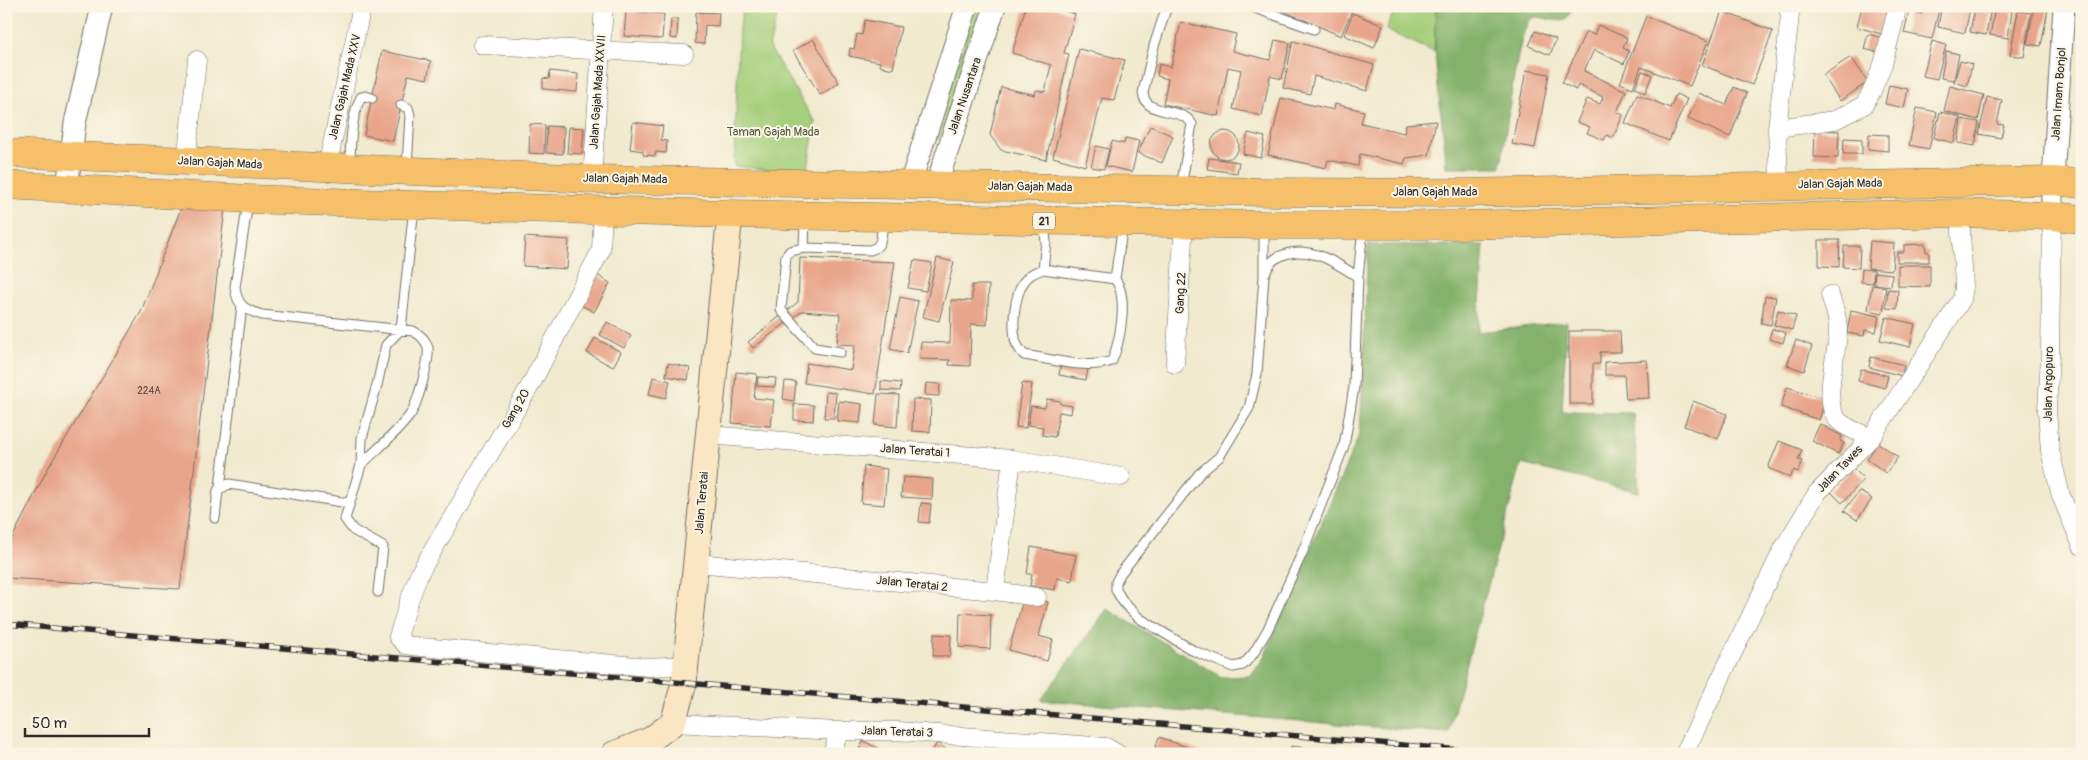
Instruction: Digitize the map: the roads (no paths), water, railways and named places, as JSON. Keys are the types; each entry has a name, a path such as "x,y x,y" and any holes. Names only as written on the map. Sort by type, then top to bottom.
{"highway":[{"name":"Jalan Gajah Mada","path":"6,153 592,179 1180,190 1462,193 1779,185 2054,181 2082,184"},
{"name":"21","path":"6,185 249,199 414,205 1044,221 1363,226 1960,214 2052,216 2082,219"},
{"path":"1650,188 1650,220"}],"main road":[{"name":"Jalan Teratai","path":"672,723 684,684 730,214"},
{"path":"614,754 650,740 672,723"}],"street":[{"path":"66,188 75,123 102,6"},
{"name":"Jalan Gajah Mada XXV","path":"338,168 362,6"},
{"name":"Jalan Gajah Mada XXVII","path":"592,179 604,6"},
{"name":"Jalan Nusantara","path":"923,185 967,6"},
{"name":"Jalan Nusantara","path":"923,185 995,6"},
{"path":"1779,185 1777,128 1790,15 1787,6"},
{"path":"1777,128 1835,120 1864,105 1883,64 1898,6"},
{"name":"Jalan Imam Bonjol","path":"2054,181 2064,6"},
{"path":"482,45 684,54"},
{"path":"186,162 197,60"},
{"path":"2052,216 2054,181"},
{"name":"Gang 20","path":"603,210 601,250 530,386 420,572 408,601 398,637 406,645 648,666 685,665"},
{"name":"Jalan Tawes","path":"1684,754 1783,549 1817,493 1871,438 1962,299 1964,287 1960,214"},
{"name":"Jalan Argopuro","path":"2052,216 2050,356 2046,410 2050,451 2061,496 2082,546"},
{"name":"Gang 22","path":"1175,364 1184,223"},
{"path":"1830,294 1838,327 1834,373 1829,394 1832,410 1840,422 1871,438"},
{"name":"Jalan Teratai 1","path":"708,435 1012,459 1121,477"},
{"path":"995,591 1012,459"},
{"name":"Jalan Teratai 2","path":"697,563 995,591 1037,597"},
{"name":"Jalan Teratai 3","path":"672,723 898,731 1106,747 1118,754"},
{"path":"832,754 840,730"}],"lane":[{"path":"1167,6 1154,46 1143,99 1148,105 1186,118 1192,124 1180,190"},
{"path":"1248,6 1314,29"},
{"path":"338,168 350,147 357,105 361,97 372,98"},
{"path":"401,105 408,108 410,116 407,171"},
{"path":"249,199 235,287 237,299 242,306 251,312 262,315 401,329 419,334 428,348 424,376 411,415 361,465"},
{"path":"378,592 383,547 353,530 345,519 348,503 361,465 362,438 378,385 386,345 401,329 414,205"},
{"path":"804,248 805,216"},
{"path":"840,352 815,348 781,310 786,256 796,248 875,249 880,242 884,217"},
{"path":"1043,270 1046,242 1044,221"},
{"path":"1115,279 1043,270 1029,276 1021,287 1014,318 1014,340 1019,350 1024,355 1090,365 1101,365 1112,361 1117,350 1122,316 1121,287 1115,279 1123,222"},
{"path":"1264,224 1264,276 1257,374 1249,408 1219,456 1199,474 1120,574 1116,582 1116,590 1124,603 1139,618 1194,651 1233,667 1243,665 1253,654 1268,629 1303,551 1344,446 1354,386 1358,276 1363,226"},
{"path":"1264,276 1273,260 1289,253 1308,252 1335,262 1358,276"},
{"path":"216,518 242,306"},
{"path":"220,487 229,484 348,503"}],"railway":[{"path":"6,624 1507,754"}],"park label":[{"name":"Taman Gajah Mada","path":"773,132"}]}
